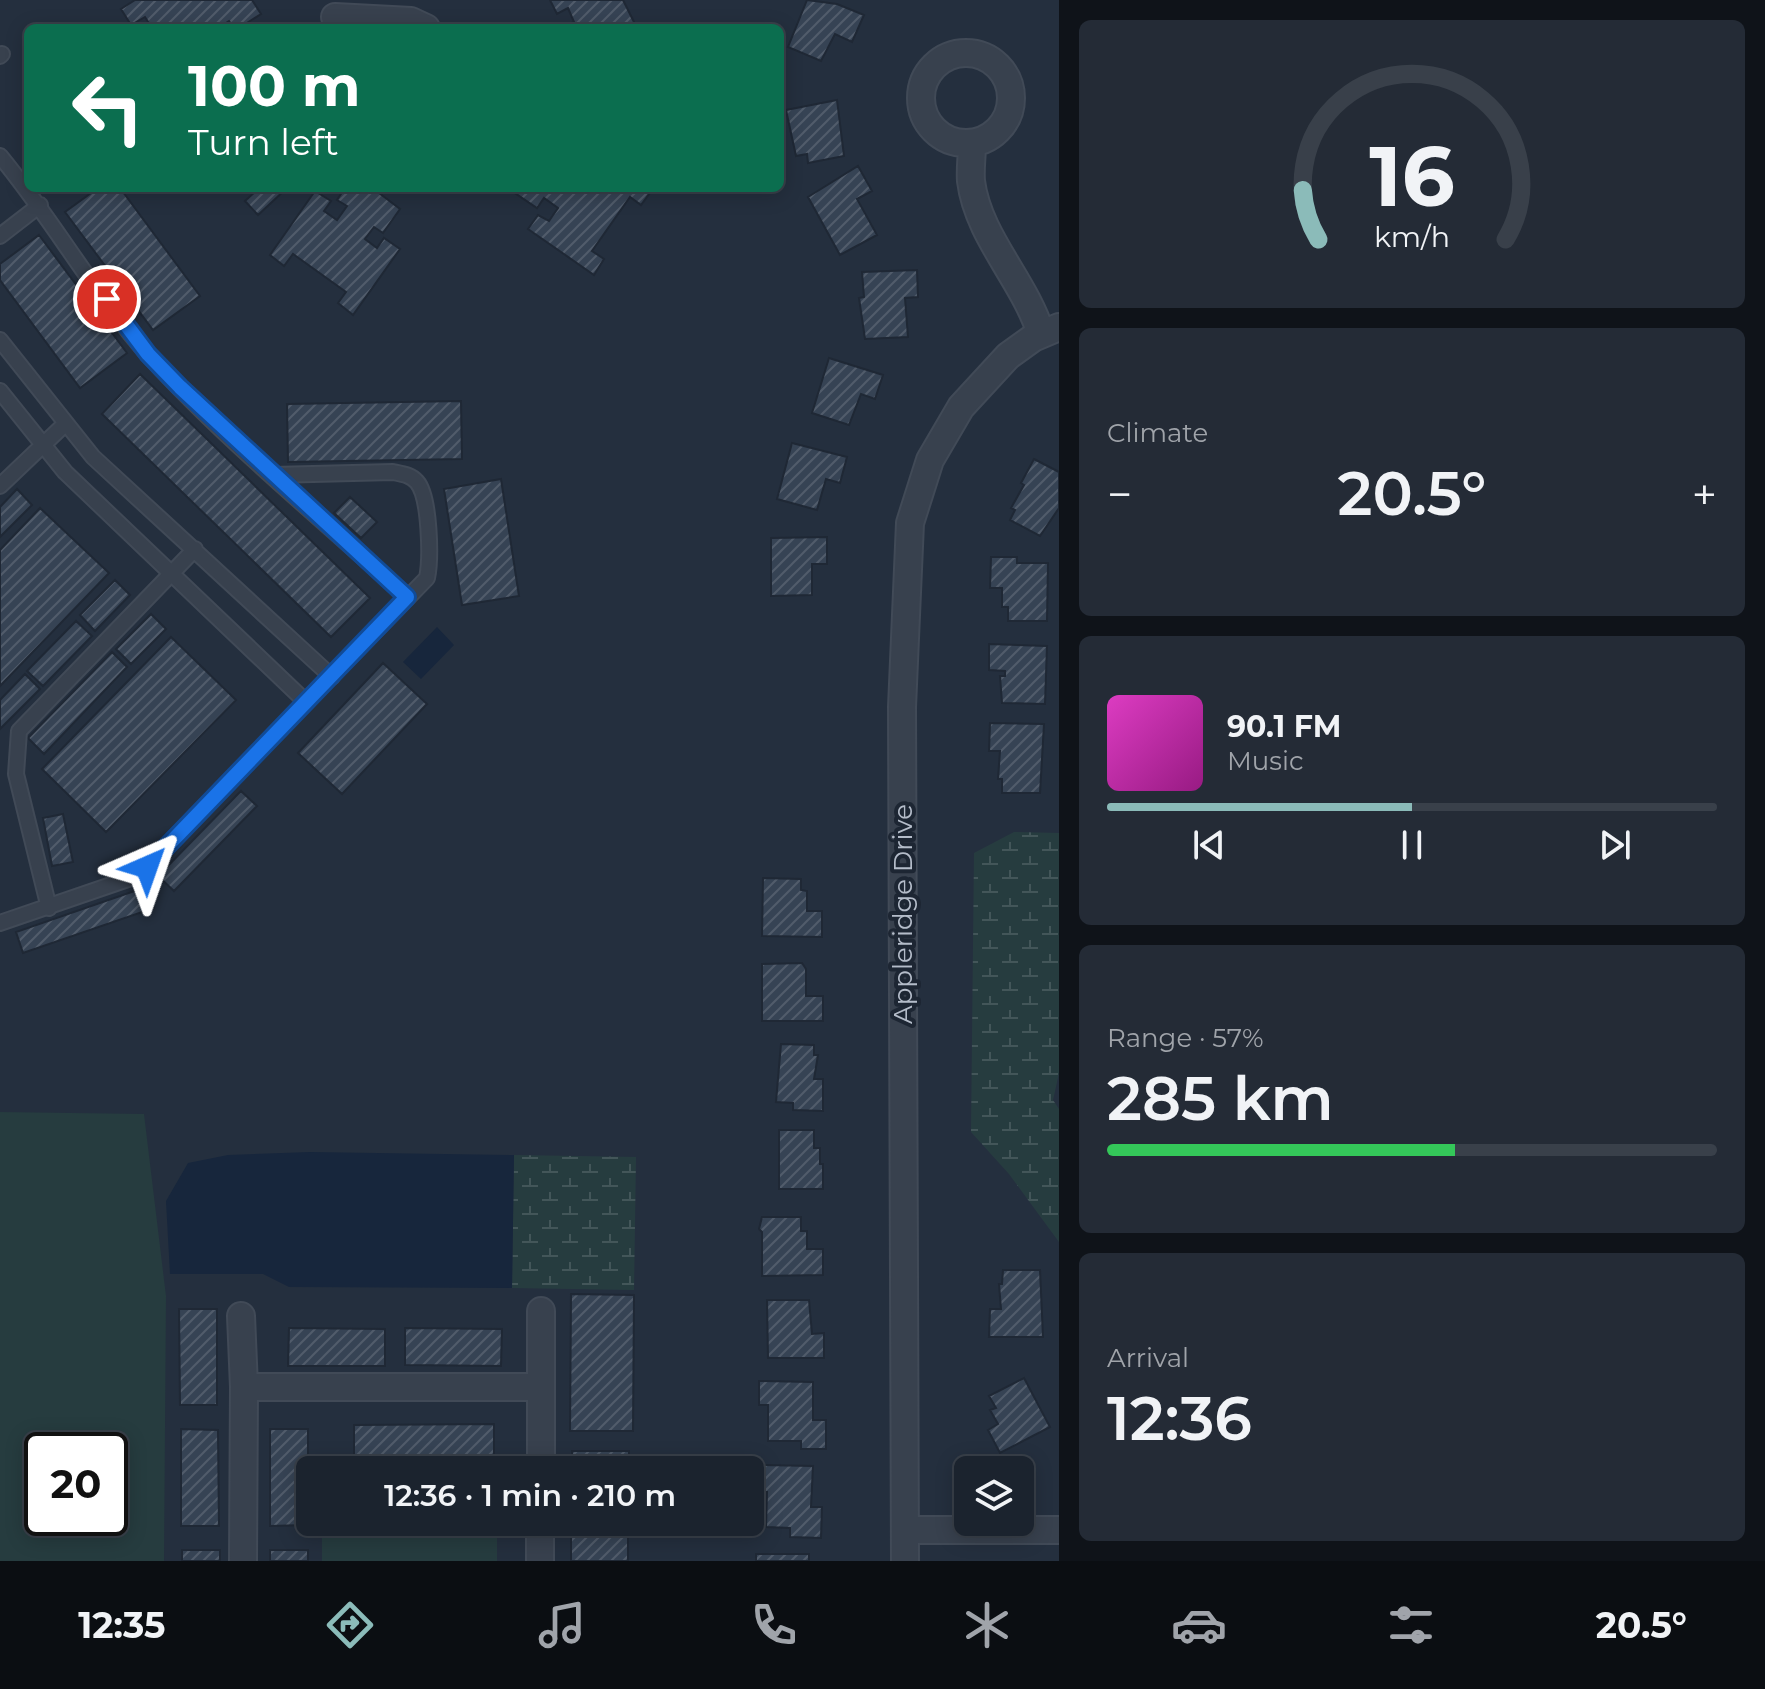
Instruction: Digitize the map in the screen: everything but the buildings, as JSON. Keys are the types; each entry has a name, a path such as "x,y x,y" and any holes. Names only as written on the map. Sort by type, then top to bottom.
{"street":[{"path":"332,15 417,24"},
{"path":"972,144 971,181 980,214 1034,313 1050,330"},
{"name":"Appleridge Drive","path":"905,1561 902,707 910,523 930,460 961,407 1008,356 1050,330"},
{"path":"541,1311 541,1456"},
{"path":"241,1316 244,1387 243,1561"},
{"path":"244,1387 541,1387"},
{"path":"905,1530 1059,1530"},
{"path":"540,1536 540,1561"}],"lane":[{"path":"0,156 24,185"},
{"path":"29,192 148,354 273,475 407,597"},
{"path":"0,236 40,205"},
{"path":"0,340 93,457 332,677"},
{"path":"0,391 42,445 170,574 306,702"},
{"path":"0,486 65,424"},
{"path":"0,923 137,876 427,578 429,567 424,501 420,485 410,476 393,472 273,475"},
{"path":"49,908 16,774 16,740 27,720 195,549"}],"green space":[{"path":"1014,832 1059,833 1059,1073 1053,1100 1059,1109 1059,1242 1009,1174 971,1132 974,853"},
{"path":"0,1112 144,1114 166,1296 164,1561 0,1561"},
{"path":"514,1155 636,1157 634,1290 512,1288"},
{"path":"322,1536 497,1536 497,1561 322,1561"}],"water":[{"path":"437,627 454,645 421,679 403,662"},
{"path":"310,1152 514,1155 512,1288 289,1287 263,1274 170,1274 166,1201 188,1163 228,1155"}],"route":[{"path":"107,299 148,354 180,387 407,597 147,867"}]}
